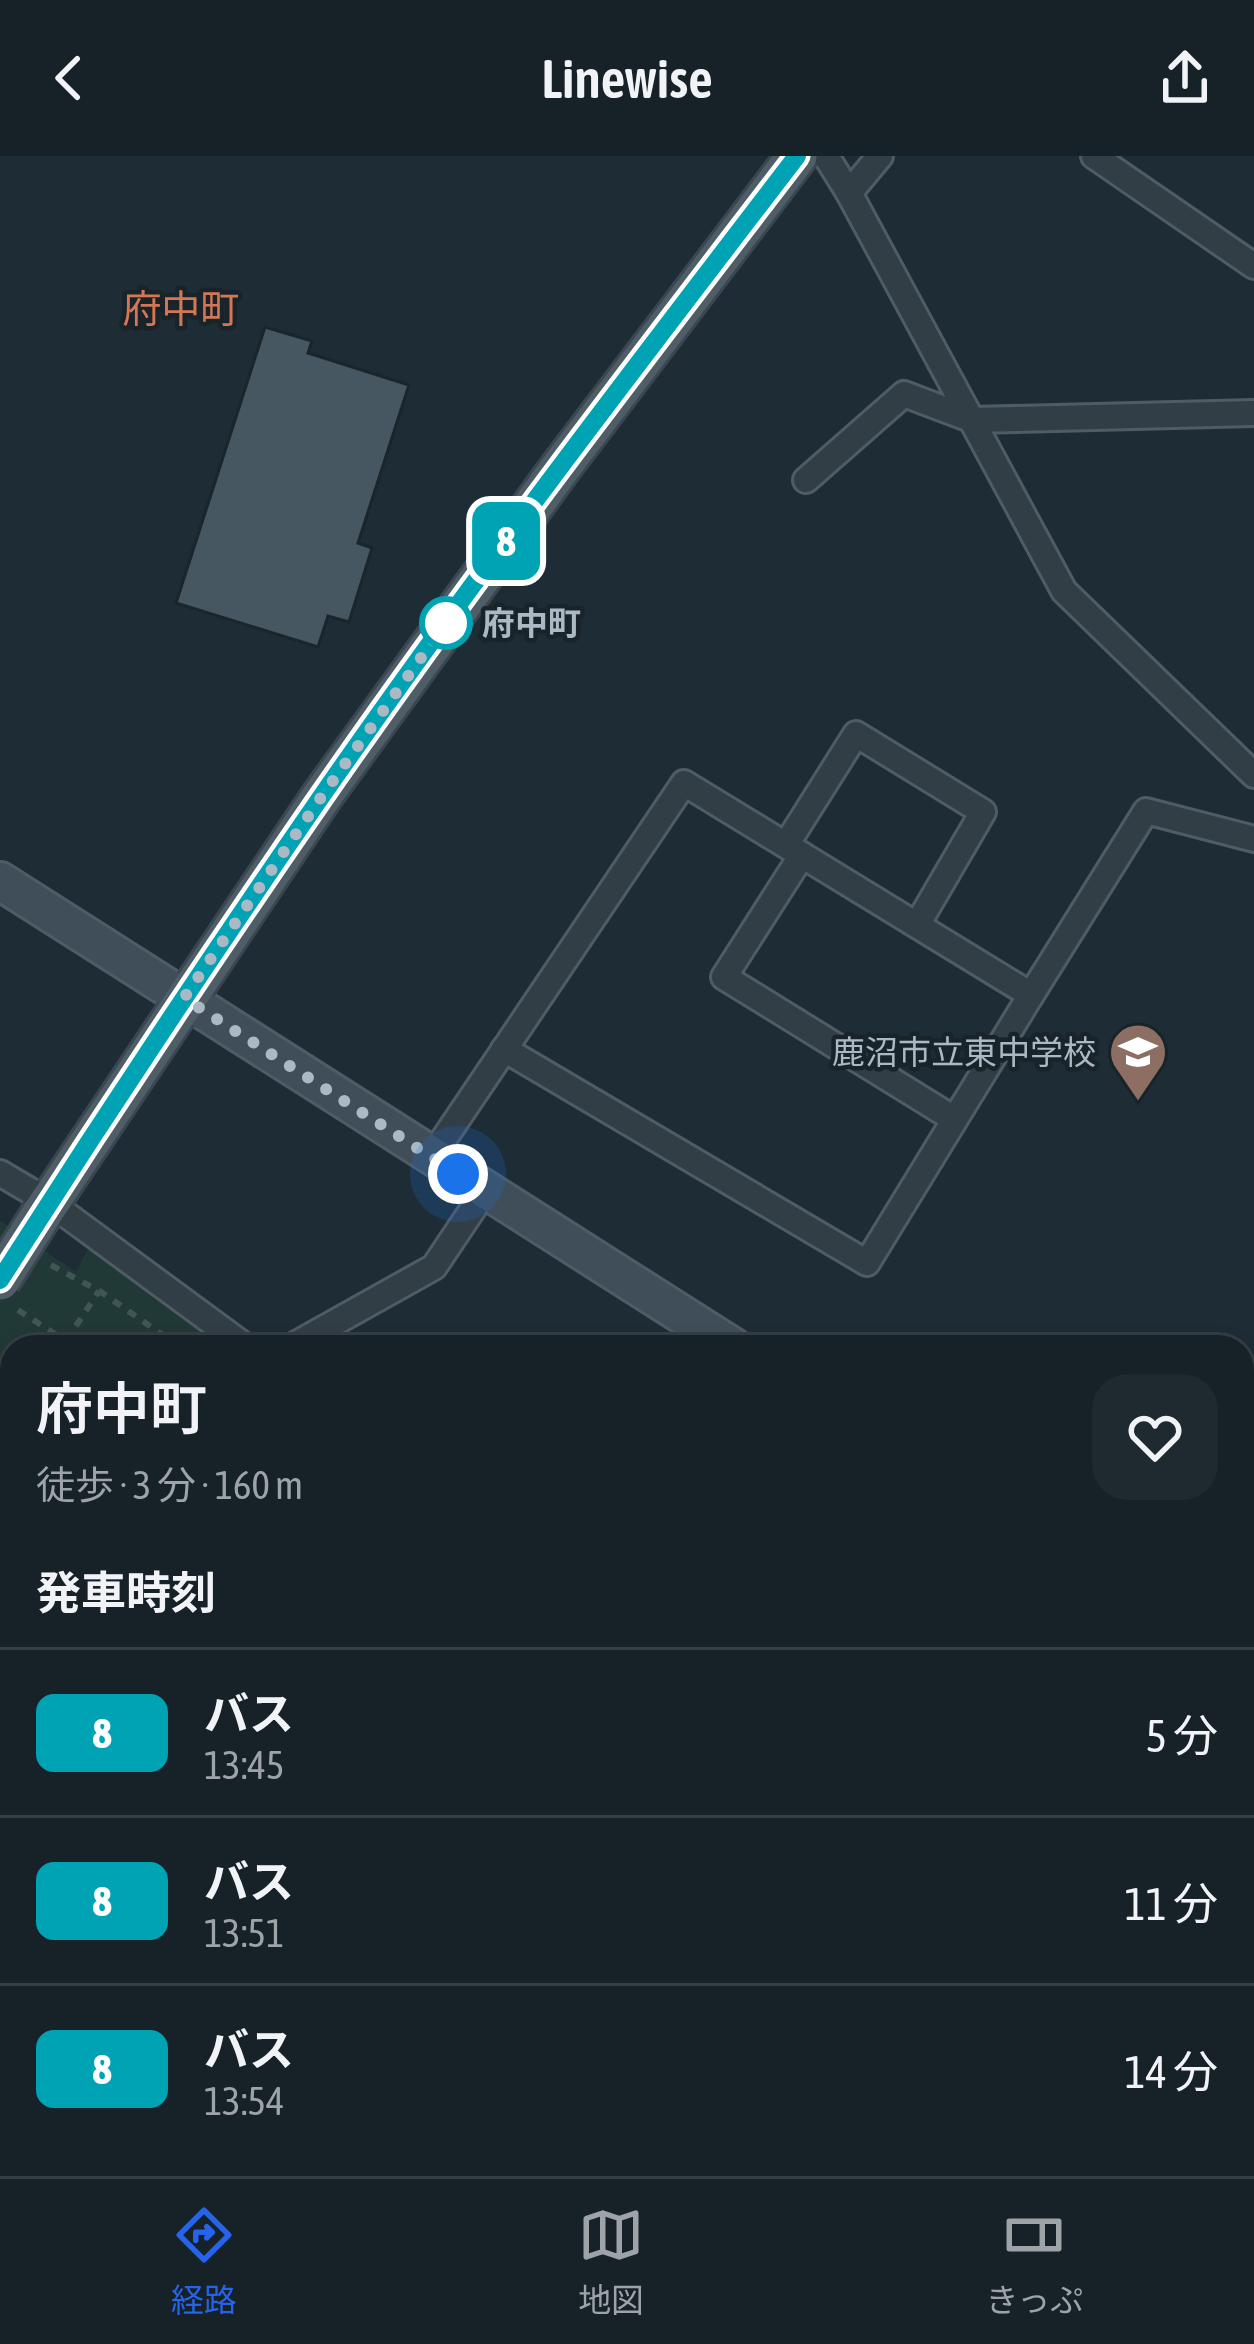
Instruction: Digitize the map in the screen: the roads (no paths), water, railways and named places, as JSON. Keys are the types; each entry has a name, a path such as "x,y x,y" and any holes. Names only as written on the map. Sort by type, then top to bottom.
{"main road":[{"path":"0,1280 322,796 459,605 797,156"}],"street":[{"path":"826,156 1064,591 1254,775"},
{"path":"849,193 880,156"},
{"path":"1094,156 1254,266"},
{"path":"806,480 904,394 973,420 1254,412"},
{"path":"917,926 983,812 856,734 724,977 954,1119"},
{"path":"431,1157 684,783 1030,995"},
{"path":"504,1049 867,1263 1147,811 1254,839"},
{"path":"0,881 714,1335"},
{"path":"0,1173 229,1335"},
{"path":"312,1335 434,1267 485,1191"}],"place":[{"name":"府中町","path":"446,623"},
{"name":"鹿沼市立東中学校","path":"1138,1103"}],"district":[{"name":"府中町","path":"181,309"}]}
